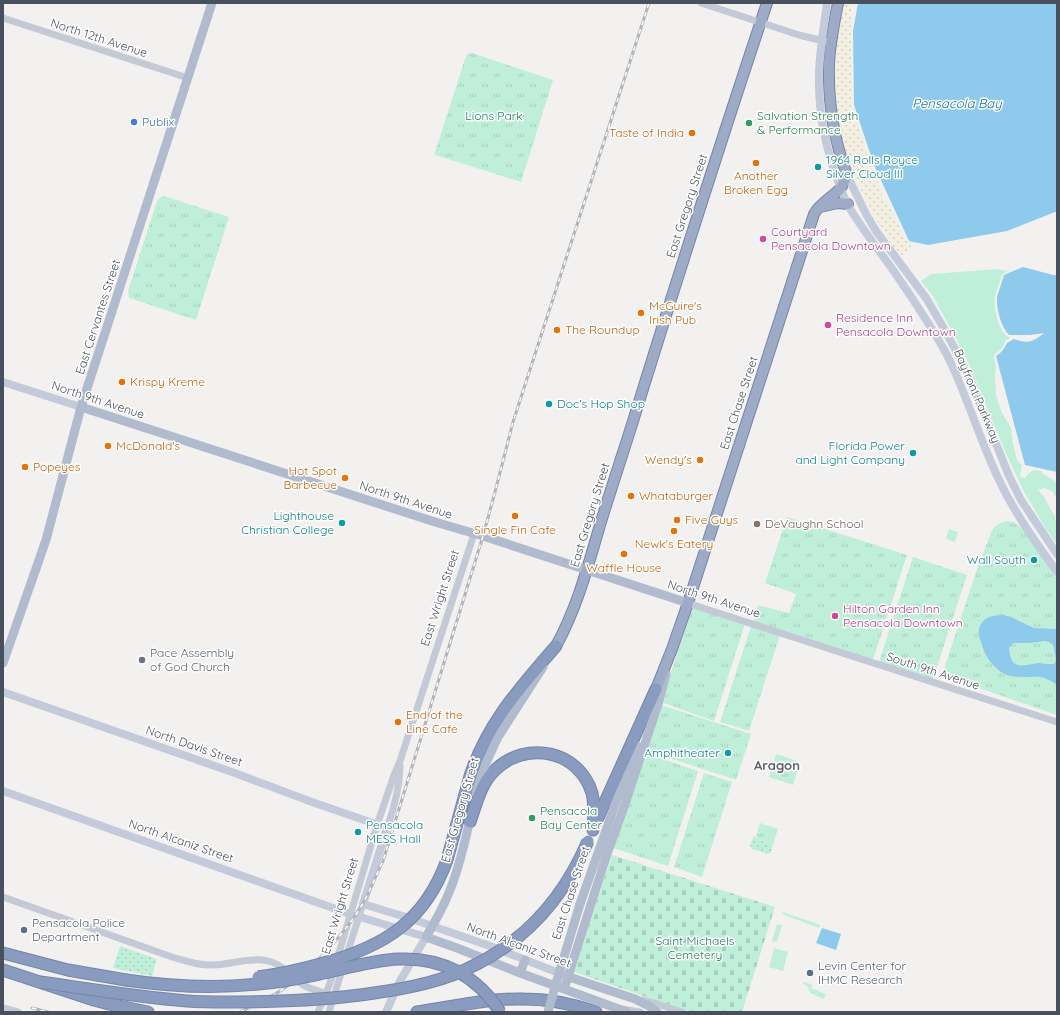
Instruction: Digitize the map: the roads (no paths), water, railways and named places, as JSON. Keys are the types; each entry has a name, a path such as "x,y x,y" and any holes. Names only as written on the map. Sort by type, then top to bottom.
{"highway":[{"name":"East Gregory Street","path":"556,646 571,615 587,570 620,460 767,3"},
{"name":"Bayfront Parkway","path":"838,3 827,42 832,110 838,146 847,175"},
{"name":"East Chase Street","path":"656,689 688,603 814,214 818,207 841,188 847,175"},
{"path":"818,207 838,203 848,204"},
{"path":"126,980 203,981 253,978 298,970 350,955 374,945 399,930 419,911 431,895 441,876 474,765 487,735 506,705 556,646"},
{"path":"40,982 108,992 187,1001 272,1001 341,998 403,989 426,984 479,963 509,945 541,916 560,893 575,870 656,689"},
{"path":"470,822 485,783 494,770 507,760 518,755 541,752 562,758 572,764 583,776 589,787 593,800 593,830"},
{"path":"3,953 62,968 126,980 185,987 235,986 283,981 378,961 404,958 427,960 452,969 474,982 489,996 500,1012"},
{"path":"3,970 94,1000 148,1012"},
{"path":"416,1012 477,1002 510,999 534,999 573,1005 596,1012"}],"main road":[{"name":"East Cervantes Street","path":"3,663 46,540 81,407 212,3"},
{"name":"Bayfront Parkway","path":"826,3 827,42 819,74 820,102 822,123 831,162 841,188 858,221 920,310 943,348 956,374 1001,490 1057,572"},
{"name":"Bayfront Parkway","path":"847,175 876,231 927,301 949,336 968,374 1009,476 1021,500 1057,554"},
{"name":"North 9th Avenue","path":"3,382 688,603"},
{"path":"1001,490 1010,492 1014,495 1027,516 1046,538"},
{"name":"East Gregory Street","path":"386,1012 398,985 444,905 454,879 480,781 494,745 502,729 556,646"},
{"name":"East Chase Street","path":"564,989 607,854 658,704 672,649"},
{"name":"East Chase Street","path":"548,1012 580,904 656,689"},
{"name":"North Davis Street","path":"3,692 387,828"},
{"name":"North Alcaniz Street","path":"3,791 354,915 426,937 617,1008"},
{"name":"East Wright Street","path":"363,904 387,828"},
{"name":"North Alcaniz Street","path":"363,904 490,946 635,999"},
{"path":"520,972 525,960"},
{"path":"635,999 657,1012"},
{"path":"617,1008 627,1012"}],"street":[{"path":"701,3 760,23 827,42"},
{"name":"North 12th Avenue","path":"3,18 188,78"},
{"name":"East Wright Street","path":"329,1012 377,825 400,761 474,534"},
{"name":"North 9th Avenue","path":"688,603 802,640"},
{"name":"South 9th Avenue","path":"802,640 1057,722"},
{"name":"East Wright Street","path":"387,828 394,807 400,777 400,761"},
{"path":"3,897 172,957 200,964 213,965 254,960 270,961 278,965 304,986 325,993 333,1000"},
{"name":"East Wright Street","path":"318,1012 354,915 363,904"},
{"name":"North Alcaniz Street","path":"635,999 654,1003 682,1012"},
{"path":"3,1008 18,1012"},
{"name":"North Alcaniz Street","path":"617,1008 640,1012"}],"water":[{"name":"Pensacola Bay","path":"858,3 1057,3 1057,212 1007,231 928,245 909,241 874,165 854,105 853,31"},
{"path":"1023,267 1057,275 1057,472 1025,465 996,356 1003,350 1007,343 1014,339 1027,342 1044,333 1009,335 1006,332 1000,317 997,306 997,297 1004,275"},
{"path":"1003,615 1011,617 1034,628 1057,629 1057,685 1049,680 1039,677 1015,677 1007,675 998,670 992,664 984,651 979,637 979,630 981,624 990,616","holes":["1049,642 1053,645 1056,659 1055,663 1018,665 1012,661 1009,648 1013,643"]},
{"path":"822,928 841,934 836,950 816,943"}],"railway":[{"path":"240,1012 283,989 309,969 321,957 344,931 362,905 383,861 483,536 513,422 649,3"},
{"path":"32,1008 48,1012"}],"place":[{"name":"Publix","path":"134,122"},
{"name":"Salvation Strength & Performance","path":"749,123"},
{"name":"Taste of India","path":"692,133"},
{"name":"Another Broken Egg","path":"756,163"},
{"name":"1964 Rolls Royce Silver Cloud III","path":"818,167"},
{"name":"Courtyard Pensacola Downtown","path":"763,239"},
{"name":"McGuire's Irish Pub","path":"641,313"},
{"name":"Residence Inn Pensacola Downtown","path":"828,325"},
{"name":"The Roundup","path":"557,330"},
{"name":"Krispy Kreme","path":"122,382"},
{"name":"Doc's Hop Shop","path":"549,404"},
{"name":"McDonald's","path":"108,446"},
{"name":"Florida Power and Light Company","path":"913,453"},
{"name":"Wendy's","path":"700,460"},
{"name":"Popeyes","path":"25,467"},
{"name":"Hot Spot Barbecue","path":"345,478"},
{"name":"Whataburger","path":"631,496"},
{"name":"Single Fin Cafe","path":"515,516"},
{"name":"Five Guys","path":"677,520"},
{"name":"Lighthouse Christian College","path":"342,523"},
{"name":"DeVaughn School","path":"757,524"},
{"name":"Newk's Eatery","path":"674,531"},
{"name":"Waffle House","path":"624,554"},
{"name":"Wall South","path":"1034,560"},
{"name":"Hilton Garden Inn Pensacola Downtown","path":"835,616"},
{"name":"Pace Assembly of God Church","path":"142,660"},
{"name":"End of the Line Cafe","path":"398,722"},
{"name":"Amphitheater","path":"728,753"},
{"name":"Pensacola Bay Center","path":"532,818"},
{"name":"Pensacola MESS Hall","path":"358,832"},
{"name":"Pensacola Police Department","path":"24,930"},
{"name":"Levin Center for IHMC Research","path":"810,973"}],"district":[{"name":"Aragon","path":"777,765"}],"park label":[{"name":"Lions Park","path":"494,116"},
{"name":"Saint Michaels Cemetery","path":"695,948"}]}
